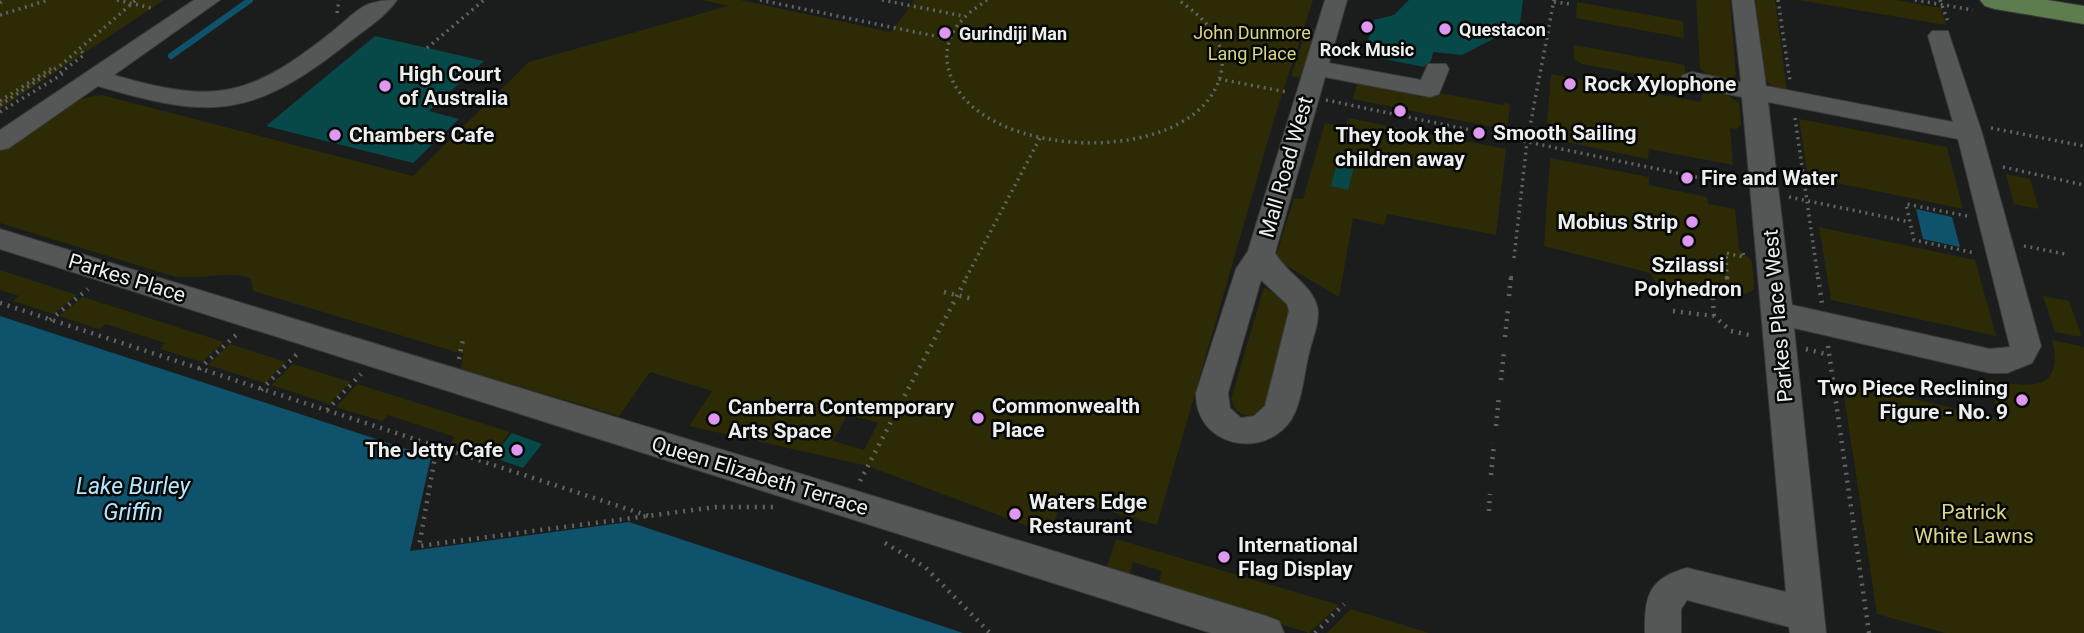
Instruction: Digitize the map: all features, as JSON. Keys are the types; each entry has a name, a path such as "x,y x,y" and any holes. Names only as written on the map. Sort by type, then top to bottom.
{"main road":[{"path":"1995,0 2084,15"},
{"path":"2045,0 2084,6"}],"street":[{"path":"0,142 209,0"},
{"path":"96,78 178,100 207,102 242,97 272,86 290,75 386,0"},
{"name":"Mall Road West","path":"1261,253 1274,277 1300,298 1304,311 1279,412 1263,428 1238,432 1219,418 1211,398 1250,269 1261,253 1336,0"},
{"name":"Parkes Place West","path":"1743,0 1766,192 1768,325 1807,623"},
{"path":"1768,325 1990,361 2007,361 2021,355 2026,346 2009,251 1992,221 1967,129 1946,34"},
{"path":"1315,68 1430,89 1437,69"},
{"path":"1692,80 1967,129"},
{"name":"Parkes Place","path":"0,239 244,326"},
{"name":"Queen Elizabeth Terrace","path":"244,326 848,503 1266,633"},
{"path":"1663,633 1666,593 1675,586 1687,584 1807,623"}],"path":[{"path":"0,15 48,0"},
{"path":"117,0 151,8"},
{"path":"0,103 51,67 61,65 136,0"},
{"path":"427,48 484,0"},
{"path":"760,0 948,39"},
{"path":"883,0 964,17"},
{"path":"987,0 964,17 948,39 947,70 962,97 995,122 1040,138 1096,143 1151,134 1194,112 1210,95 1219,79 1222,64 1216,37 1200,16 1178,0"},
{"path":"1940,0 1946,34"},
{"path":"1514,258 1527,142 1554,1 1570,4"},
{"path":"59,74 84,55 79,47"},
{"path":"1219,79 1910,222"},
{"path":"1967,129 2084,146"},
{"path":"848,503 1040,138"},
{"path":"1976,162 2084,185"},
{"path":"1992,221 1906,204 1914,240 2009,251 2065,254"},
{"path":"1714,316 1712,286 1728,289 1726,253 1744,257 1743,246"},
{"path":"1509,296 1512,272"},
{"path":"50,320 88,289"},
{"path":"944,292 973,299"},
{"path":"0,303 649,516"},
{"path":"1505,337 1508,310"},
{"path":"1673,312 1714,316 1731,331 1768,325"},
{"path":"199,369 244,326"},
{"path":"1501,380 1503,352"},
{"path":"261,390 297,354"},
{"path":"327,411 361,374"},
{"path":"1496,426 1499,396"},
{"path":"1491,475 1494,443"},
{"path":"438,446 419,546 716,507 778,507"},
{"path":"1489,512 1490,494"},
{"path":"873,535 925,568 990,633"},
{"path":"1315,633 1344,604"}],"green space":[{"path":"0,0 164,0 0,109"},
{"name":"John Dunmore Lang Place","path":"702,0 740,0 891,32 915,0 1313,0 1276,113 1157,525 1063,498 1049,534 868,466 689,426 712,391 650,372 619,416 461,369 463,354 253,291 251,279 244,276 176,277 0,223 0,150 61,108 88,97 102,95 413,176 529,62 728,6","holes":["848,414 878,423 864,450 833,441"]},
{"path":"1696,0 1730,0 1736,75 1731,80 1714,78 1700,69"},
{"path":"1755,0 1775,0 1787,91 1774,88 1763,77"},
{"path":"1798,0 1895,0 1941,8 1946,25"},
{"path":"1577,2 1683,21 1684,38 1576,18"},
{"path":"1307,28 1316,29 1300,78 1291,76"},
{"path":"1574,45 1685,65 1685,78 1678,82 1582,64 1574,59"},
{"path":"1551,74 1701,102 1702,95 1707,92 1724,93 1739,103 1741,124 1737,129 1730,128 1733,165 1649,149 1648,159 1546,138"},
{"path":"1357,83 1423,97 1440,93 1510,104 1507,130 1353,99"},
{"path":"1348,118 1506,149 1496,235 1387,214 1384,225 1353,218 1339,297 1280,262 1276,256 1294,198 1303,199 1325,123 1346,127"},
{"path":"1799,119 1947,147 1963,209 1808,177"},
{"path":"1550,158 1649,177 1649,185 1707,197 1708,204 1735,209 1739,249 1752,261 1754,289 1739,295 1697,286 1661,290 1650,273 1544,246"},
{"path":"2006,174 2030,179 2039,209 2014,204"},
{"path":"1819,227 1975,260 1996,336 1831,300"},
{"path":"0,270 77,295 53,314 13,301 19,296 0,290"},
{"path":"1264,287 1286,302 1291,312 1266,405 1255,414 1244,415 1236,410 1231,399"},
{"path":"2043,296 2069,301 2082,337 2055,332"},
{"path":"83,297 224,342 202,362 160,349 165,343 106,324 99,329 59,316"},
{"name":"Patrick White Lawns","path":"2052,340 2084,347 2084,633 1945,633 1877,614 1842,382 1999,419 1990,380 2030,385 2048,378 2055,357"},
{"path":"230,344 286,362 265,383 208,365"},
{"path":"293,364 350,382 329,404 271,385"},
{"path":"357,384 510,432 491,457 450,444 455,437 388,415 382,421 336,407"},
{"path":"1116,539 1339,605 1309,633 1158,587 1162,571 1133,562 1129,576 1106,569"},
{"path":"1351,609 1429,633 1327,633"}],"water":[{"path":"1916,209 1952,217 1960,247 1923,239"},
{"name":"Lake Burley Griffin","path":"0,316 431,457 410,551 629,522 963,633 0,633"}],"building":[{"name":"Questacon","path":"1409,0 1523,0 1518,39 1501,35 1462,55 1433,52 1431,61 1424,67 1364,55 1374,20 1394,15"},
{"name":"High Court of Australia","path":"375,36 484,61 429,111 459,119 413,163 266,126"},
{"path":"1340,151 1357,154 1348,190 1331,186"},
{"name":"The Jetty Cafe","path":"512,433 542,444 523,468 492,457"}],"waterway":[{"path":"171,56 250,0"}],"place":[{"name":"Rock Music","path":"1367,27"},
{"name":"Questacon","path":"1445,29"},
{"name":"Gurindiji Man","path":"945,33"},
{"name":"Rock Xylophone","path":"1570,84"},
{"name":"High Court of Australia","path":"385,86"},
{"name":"They took the children away","path":"1400,111"},
{"name":"Smooth Sailing","path":"1479,133"},
{"name":"Chambers Cafe","path":"335,135"},
{"name":"Fire and Water","path":"1687,178"},
{"name":"Mobius Strip","path":"1692,222"},
{"name":"Szilassi Polyhedron","path":"1688,241"},
{"name":"Two Piece Reclining Figure - No. 9","path":"2022,400"},
{"name":"Commonwealth Place","path":"978,418"},
{"name":"Canberra Contemporary Arts Space","path":"714,419"},
{"name":"The Jetty Cafe","path":"517,450"},
{"name":"Waters Edge Restaurant","path":"1015,514"},
{"name":"International Flag Display","path":"1224,557"}]}
